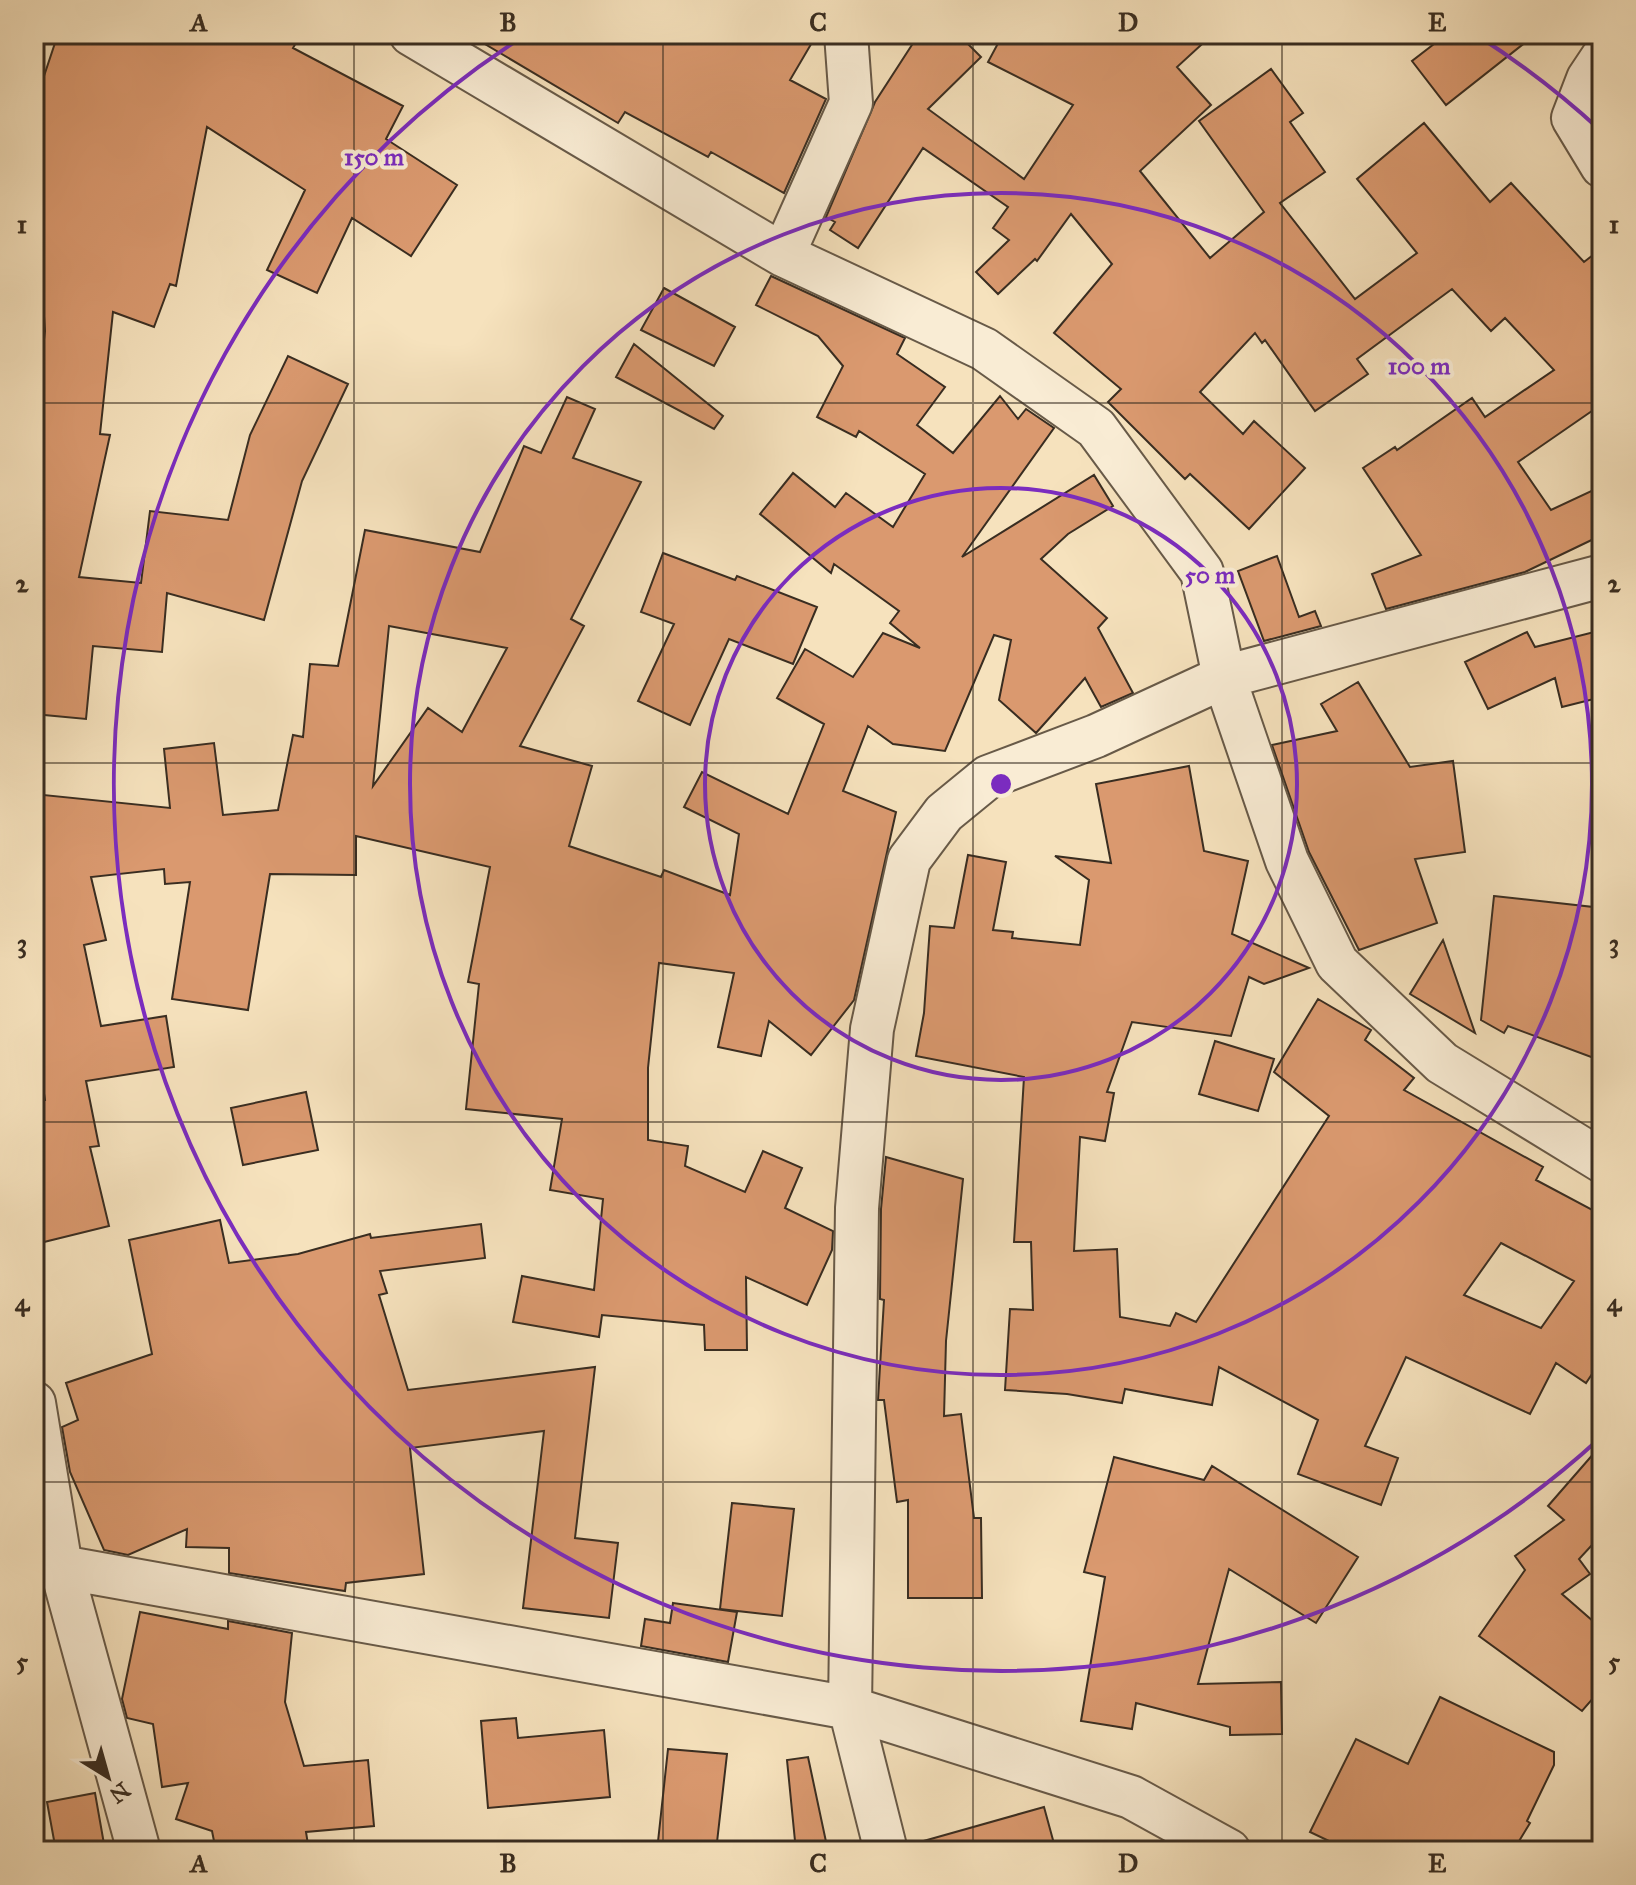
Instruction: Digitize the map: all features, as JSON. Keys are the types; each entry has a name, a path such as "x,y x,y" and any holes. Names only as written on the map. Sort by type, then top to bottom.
{"street":[{"path":"411,34 783,255 984,349 1096,428 1202,572 1224,677 1287,861 1337,963 1442,1063 1602,1161"},
{"path":"783,255 851,103 846,34"},
{"path":"1602,58 1588,79 1573,118 1602,166"},
{"path":"886,1851 850,1708 857,1208 872,1029 909,860 944,813 988,777 1096,736 1224,677 1602,576"},
{"path":"34,1403 61,1567 139,1851"},
{"path":"61,1567 850,1708 1131,1797 1229,1851"}],"building":[{"path":"58,34 301,34 293,48 403,106 386,139 457,185 411,256 352,218 317,293 267,270 305,190 207,127 176,286 170,284 154,327 113,312 100,434 110,435 79,577 141,583 150,511 228,520 250,435 288,356 348,384 302,481 264,620 167,593 162,652 93,646 86,719 34,714 34,511 42,417 35,416 45,331 40,257 34,258 34,80 42,82"},
{"path":"468,34 817,34 790,80 826,99 784,193 711,152 708,157 625,112 618,123"},
{"path":"919,34 958,34 981,57 928,109 1024,179 1073,105 988,62 1003,34 1213,34 1177,67 1211,105 1140,171 1210,258 1264,212 1199,121 1271,69 1303,113 1290,122 1325,172 1280,203 1355,299 1417,253 1357,179 1424,123 1490,202 1511,183 1584,262 1602,248 1602,404 1518,462 1551,510 1602,486 1602,535 1525,572 1386,609 1372,574 1421,555 1363,468 1395,447 1397,450 1472,398 1485,417 1554,370 1505,318 1491,331 1452,289 1357,359 1368,374 1315,411 1265,340 1262,343 1255,333 1200,392 1243,434 1254,421 1305,468 1249,529 1190,474 1185,479 1108,402 1121,389 1054,333 1112,264 1071,214 1037,261 1035,259 998,294 976,272 1009,240 993,228 1008,207 923,148 858,248 830,230 835,222 826,217 875,102"},
{"path":"1447,34 1536,34 1446,105 1412,61"},
{"path":"771,276 905,338 897,354 945,387 917,425 953,453 1000,396 1018,419 1026,409 1054,428 962,557 1094,475 1113,506 1068,534 1041,559 1107,618 1098,628 1133,693 1101,707 1085,678 1036,733 999,700 1011,640 994,635 945,751 893,744 868,726 843,791 896,812 854,1000 811,1055 769,1021 761,1056 718,1047 734,973 659,963 648,1068 648,1140 688,1146 685,1166 745,1192 763,1151 802,1168 785,1208 833,1231 832,1250 807,1305 746,1277 747,1350 705,1350 704,1325 602,1315 599,1337 513,1322 522,1276 594,1290 603,1199 550,1190 562,1119 466,1109 479,984 468,982 490,867 356,836 356,875 270,874 248,1010 172,999 190,882 165,884 164,869 91,877 106,940 84,945 101,1026 166,1016 174,1067 86,1081 99,1146 90,1147 109,1226 44,1242 34,1200 34,1103 45,1100 34,1028 34,901 44,795 170,808 164,749 214,743 223,815 278,810 293,735 303,737 310,664 338,666 365,530 480,552 524,446 541,453 567,397 595,409 573,458 641,482 571,619 584,626 520,746 592,766 569,846 661,877 664,870 730,895 739,834 684,807 702,772 788,814 824,724 777,698 805,649 853,677 883,633 920,648 890,623 899,611 834,564 831,573 760,514 793,473 835,507 846,493 893,527 925,474 859,431 856,437 817,417 843,366 818,336 756,305","holes":["389,626 507,648 462,732 428,708 373,786"]},
{"path":"664,288 735,327 714,366 641,330"},
{"path":"634,344 723,416 714,429 616,377"},
{"path":"663,553 735,580 737,576 817,607 793,664 729,639 690,725 638,701 674,624 641,612"},
{"path":"1277,556 1299,617 1315,611 1321,626 1264,641 1238,571"},
{"path":"1602,630 1602,697 1562,707 1555,678 1488,709 1465,662 1527,632 1535,647"},
{"path":"1358,682 1410,767 1453,761 1465,852 1415,859 1437,923 1359,950 1309,852 1272,745 1337,731 1321,704"},
{"path":"1189,766 1204,851 1248,861 1232,934 1309,968 1264,984 1249,977 1231,1036 1132,1022 1107,1092 1114,1093 1105,1141 1080,1137 1074,1251 1117,1249 1120,1317 1170,1326 1176,1313 1196,1322 1329,1116 1274,1072 1318,999 1371,1030 1365,1040 1414,1078 1404,1090 1543,1167 1536,1180 1602,1215 1602,1359 1586,1383 1556,1363 1530,1414 1406,1357 1365,1446 1398,1458 1381,1505 1298,1474 1318,1420 1219,1367 1212,1405 1125,1389 1122,1403 1067,1394 1005,1390 1010,1309 1033,1310 1031,1242 1014,1242 1024,1077 916,1056 924,1013 930,926 954,928 968,855 1006,862 993,930 1013,932 1012,938 1080,945 1089,880 1055,856 1111,863 1096,784","holes":["1501,1243 1574,1281 1541,1328 1464,1295"]},
{"path":"1494,896 1602,908 1602,1061 1508,1026 1504,1033 1481,1020"},
{"path":"1443,940 1475,1033 1410,994"},
{"path":"1215,1041 1274,1059 1258,1111 1199,1094"},
{"path":"306,1092 318,1150 243,1165 231,1108"},
{"path":"886,1157 963,1179 946,1341 944,1416 961,1414 974,1518 981,1518 982,1598 908,1598 908,1500 897,1502 884,1400 878,1400 884,1300 880,1299 881,1209"},
{"path":"220,1220 229,1263 298,1254 370,1234 371,1238 481,1224 485,1258 380,1271 387,1293 379,1295 408,1390 595,1367 575,1538 618,1543 609,1618 523,1608 544,1431 410,1448 424,1574 346,1583 345,1591 229,1573 229,1548 186,1547 187,1529 128,1555 104,1550 70,1472 62,1427 78,1420 66,1383 152,1354 129,1240"},
{"path":"1602,1444 1602,1554 1592,1545 1579,1559 1590,1574 1562,1594 1602,1629 1602,1688 1582,1711 1479,1636 1525,1570 1515,1556 1564,1520 1548,1506"},
{"path":"1114,1457 1204,1480 1212,1466 1358,1557 1316,1623 1229,1569 1198,1684 1281,1682 1282,1734 1230,1735 1230,1727 1136,1703 1132,1729 1081,1721 1105,1577 1084,1572"},
{"path":"732,1503 794,1509 782,1616 720,1609"},
{"path":"673,1603 737,1612 728,1662 641,1646 645,1619 670,1623"},
{"path":"140,1612 228,1629 228,1621 292,1633 285,1702 304,1766 368,1760 374,1826 306,1832 309,1851 216,1851 212,1831 176,1819 188,1783 162,1787 153,1724 127,1718 122,1699"},
{"path":"1440,1697 1554,1752 1554,1765 1527,1821 1530,1823 1513,1851 1350,1851 1310,1832 1356,1739 1408,1764"},
{"path":"516,1718 518,1738 604,1730 610,1797 488,1808 481,1721"},
{"path":"668,1749 727,1754 716,1851 657,1851"},
{"path":"808,1757 828,1851 796,1851 787,1760"},
{"path":"95,1793 104,1844 56,1851 47,1802"},
{"path":"1044,1807 1056,1851 922,1851 920,1842"}]}
